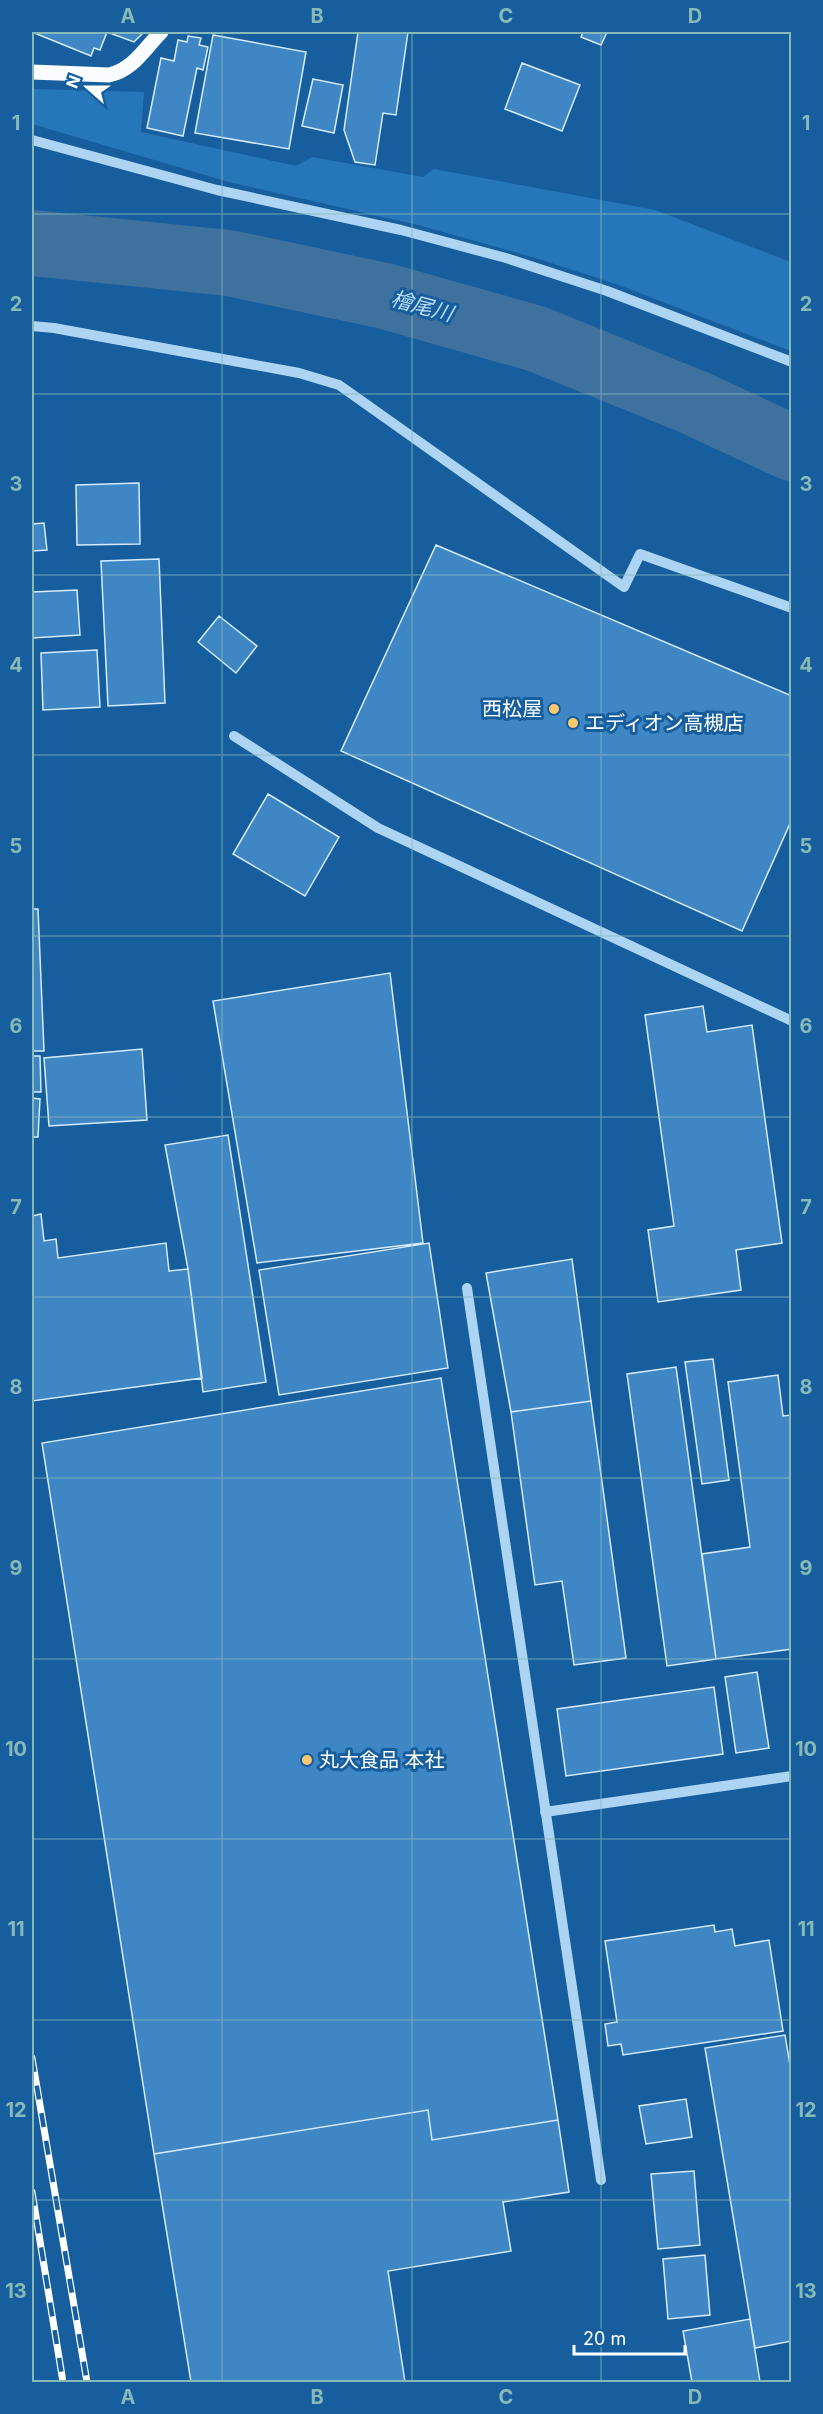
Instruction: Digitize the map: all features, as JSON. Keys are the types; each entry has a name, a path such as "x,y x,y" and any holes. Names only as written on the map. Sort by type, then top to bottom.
{"main road":[{"path":"32,72 109,75 118,73 128,68 161,32"}],"street":[{"path":"32,140 217,190 401,230 506,258 607,291 792,362"},
{"path":"32,326 54,328 299,373 339,385 624,588 640,554 792,608"},
{"path":"234,736 378,828 792,1021"},
{"path":"467,1288 601,2180"},
{"path":"545,1812 792,1776"}],"shaded area":[{"path":"32,89 144,92 141,132 296,166 312,157 423,177 434,169 655,210 791,262 791,351 616,284 539,259 418,225 229,182 32,124"}],"building":[{"path":"32,32 107,32 100,50 94,48 91,56"},
{"path":"107,32 144,32 134,42"},
{"path":"358,32 408,32 396,115 383,113 375,165 355,162 344,130"},
{"path":"583,32 607,32 601,45 581,37"},
{"path":"213,35 306,52 289,149 195,133"},
{"path":"188,36 201,38 199,45 208,47 203,70 197,68 183,136 147,128 161,58 174,61 178,40 187,42"},
{"path":"522,63 580,85 562,131 505,109"},
{"path":"313,79 343,85 334,133 302,126"},
{"path":"139,483 140,544 77,545 76,485"},
{"path":"44,523 47,550 32,551 32,524"},
{"name":"エディオン高槻店","path":"436,545 792,696 792,819 742,931 341,751"},
{"path":"159,559 165,703 108,706 101,561"},
{"path":"77,590 80,635 32,638 32,592"},
{"path":"219,616 257,646 236,673 198,642"},
{"path":"97,650 100,707 43,710 41,653"},
{"path":"268,794 339,837 305,896 233,854"},
{"path":"32,909 38,909 44,1051 32,1051"},
{"path":"390,973 423,1243 257,1263 213,1001"},
{"path":"703,1006 707,1032 752,1025 782,1243 736,1250 741,1290 658,1302 648,1230 674,1226 645,1015"},
{"path":"142,1049 147,1120 49,1126 44,1058"},
{"path":"32,1056 40,1056 41,1092 32,1092"},
{"path":"32,1098 40,1099 38,1137 32,1137"},
{"path":"228,1135 266,1382 203,1392 188,1269 165,1145"},
{"path":"41,1214 44,1241 56,1239 58,1258 166,1243 169,1271 188,1269 202,1378 32,1401 32,1216"},
{"path":"429,1243 448,1368 279,1395 259,1270"},
{"path":"572,1259 591,1401 511,1412 486,1273"},
{"path":"713,1359 729,1480 702,1484 685,1362"},
{"path":"676,1367 716,1659 667,1666 627,1374"},
{"path":"778,1375 783,1416 792,1415 792,1649 716,1659 702,1554 750,1547 728,1382"},
{"path":"441,1378 558,2120 432,2140 428,2110 154,2154 42,1443"},
{"path":"591,1401 626,1658 574,1665 562,1581 535,1585 511,1412"},
{"path":"757,1672 769,1748 736,1753 725,1677"},
{"path":"714,1687 723,1754 566,1776 557,1709"},
{"path":"714,1925 715,1932 732,1929 735,1946 769,1940 783,2031 623,2055 621,2044 608,2046 605,2024 617,2022 605,1941"},
{"path":"785,2035 792,2077 792,2341 755,2348 705,2048"},
{"path":"686,2099 692,2137 646,2144 639,2106"},
{"path":"428,2110 432,2140 558,2120 569,2192 503,2202 511,2251 388,2271 405,2382 191,2382 154,2154"},
{"path":"694,2171 700,2245 658,2249 651,2174"},
{"path":"705,2255 710,2315 668,2319 663,2259"},
{"path":"750,2319 760,2382 692,2382 683,2331"}],"waterway":[{"name":"檜尾川","path":"32,243 229,263 385,296 537,339 693,402 792,448"}],"railway":[{"path":"32,2058 87,2382"},
{"path":"32,2192 63,2382"}],"place":[{"name":"西松屋","path":"554,709"},
{"name":"エディオン高槻店","path":"573,723"},
{"name":"丸大食品 本社","path":"307,1760"}]}
